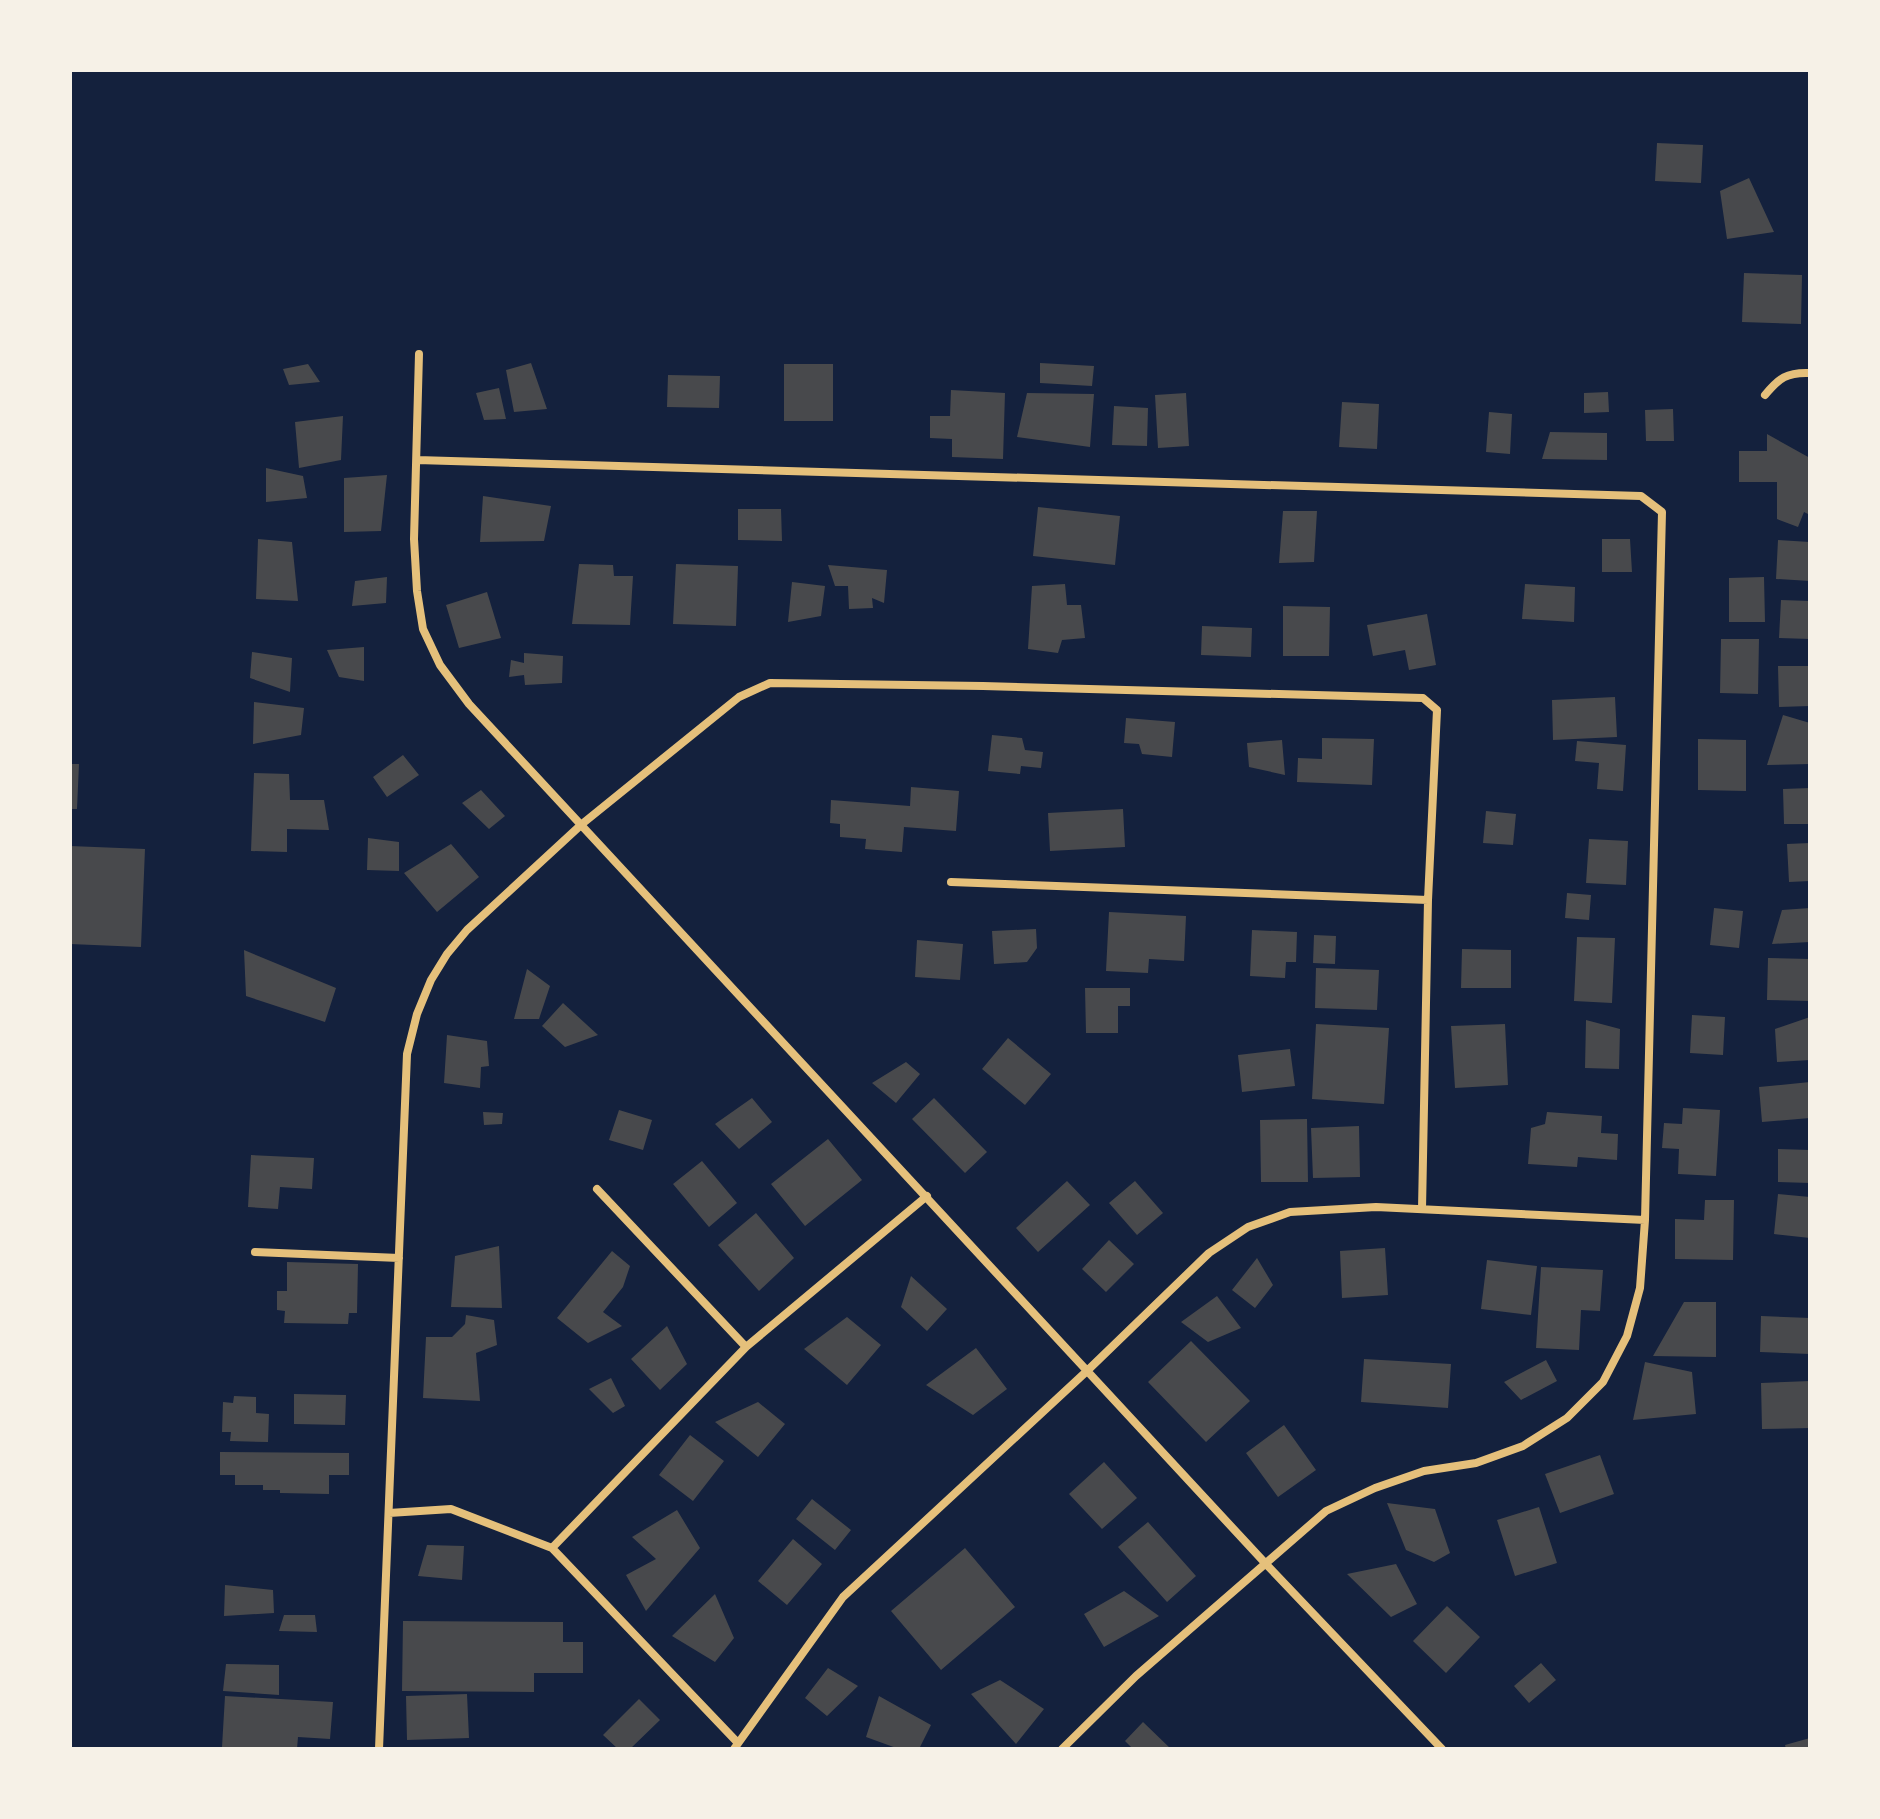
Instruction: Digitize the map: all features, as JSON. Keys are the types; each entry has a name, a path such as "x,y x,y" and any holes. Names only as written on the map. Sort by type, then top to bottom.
{"street":[{"path":"419,354 414,539 417,591 423,629 440,665 469,704 1266,1564 1442,1749"},
{"path":"1765,395 1780,378 1795,372 1810,373"},
{"path":"417,460 1641,496 1662,512 1645,1220 1640,1288 1627,1336 1603,1382 1567,1418 1523,1446 1476,1463 1424,1471 1375,1488 1326,1511 1136,1676 1062,1749"},
{"path":"379,1749 407,1054 417,1014 431,980 467,930 582,824 739,697 770,683 1423,698 1437,710 1428,900 1422,1209"},
{"path":"951,882 1428,900"},
{"path":"597,1189 746,1347"},
{"path":"552,1548 746,1347 927,1196"},
{"path":"389,1513 451,1509 552,1548 736,1745 843,1597 1209,1253 1248,1227 1290,1212 1376,1207 1645,1220"},
{"path":"255,1252 399,1258"}],"building":[{"path":"1657,143 1703,145 1701,183 1655,181"},
{"path":"1749,178 1774,232 1727,239 1720,191"},
{"path":"1744,273 1802,275 1801,324 1742,322"},
{"path":"531,363 547,409 514,412 506,370"},
{"path":"1040,363 1094,366 1092,386 1040,383"},
{"path":"308,364 320,382 289,385 283,369"},
{"path":"784,364 833,364 833,421 784,421"},
{"path":"668,375 720,376 719,408 667,407"},
{"path":"499,388 506,419 484,420 476,393"},
{"path":"951,390 1005,393 1003,459 952,457 952,439 930,438 930,416 950,416"},
{"path":"1608,392 1609,412 1584,413 1584,393"},
{"path":"1027,393 1094,394 1090,447 1017,437"},
{"path":"1186,393 1189,446 1158,448 1155,395"},
{"path":"1342,402 1379,404 1377,449 1339,447"},
{"path":"1114,406 1148,408 1147,446 1112,445"},
{"path":"1673,409 1674,441 1646,441 1645,410"},
{"path":"1489,412 1512,414 1510,454 1486,452"},
{"path":"343,416 341,460 299,468 295,422"},
{"path":"1550,432 1607,433 1607,460 1542,459"},
{"path":"1767,434 1810,458 1810,515 1804,512 1798,527 1777,519 1777,482 1739,482 1739,451 1767,451"},
{"path":"266,468 303,476 307,498 266,502"},
{"path":"387,475 381,531 344,532 344,478"},
{"path":"483,496 551,506 544,541 480,542"},
{"path":"1038,507 1120,516 1115,565 1033,556"},
{"path":"738,509 781,509 782,541 738,540"},
{"path":"1283,511 1317,511 1314,562 1279,563"},
{"path":"258,539 292,542 298,601 256,599"},
{"path":"1602,539 1630,539 1632,572 1602,572"},
{"path":"1778,540 1810,542 1810,581 1776,579"},
{"path":"579,564 613,565 614,576 633,576 630,625 572,624"},
{"path":"676,564 738,566 736,626 673,624"},
{"path":"828,565 887,570 884,603 872,598 873,608 849,609 848,586 835,586"},
{"path":"387,577 386,603 352,606 355,581"},
{"path":"1764,577 1765,622 1729,622 1729,578"},
{"path":"792,582 825,586 821,616 788,622"},
{"path":"1065,584 1067,605 1081,605 1085,638 1062,640 1058,653 1028,649 1032,586"},
{"path":"1525,584 1575,587 1574,622 1522,619"},
{"path":"487,592 501,638 459,648 446,605"},
{"path":"1781,600 1810,601 1810,639 1779,638"},
{"path":"1283,606 1330,607 1329,656 1283,656"},
{"path":"1427,614 1436,665 1409,670 1405,650 1373,656 1367,625"},
{"path":"1202,626 1252,628 1251,657 1201,655"},
{"path":"1721,639 1759,639 1758,694 1720,693"},
{"path":"364,647 364,681 339,677 327,650"},
{"path":"252,652 292,658 290,692 250,678"},
{"path":"524,653 563,656 562,683 525,685 524,675 509,677 511,660 524,663"},
{"path":"1778,666 1810,666 1810,706 1779,707"},
{"path":"1615,697 1617,737 1553,740 1552,700"},
{"path":"254,702 304,708 301,735 253,744"},
{"path":"1783,715 1810,723 1810,764 1767,765"},
{"path":"1126,718 1175,722 1172,757 1142,754 1139,744 1124,743"},
{"path":"992,735 1022,738 1025,750 1043,752 1041,768 1021,766 1020,774 988,771"},
{"path":"1322,738 1374,739 1372,785 1297,782 1298,758 1322,759"},
{"path":"1698,739 1746,740 1746,791 1698,790"},
{"path":"1282,740 1285,775 1249,767 1247,743"},
{"path":"1577,741 1626,745 1623,791 1597,789 1599,763 1575,761"},
{"path":"403,755 419,775 387,797 373,777"},
{"path":"70,764 79,764 77,809 70,809"},
{"path":"254,773 289,774 290,800 324,800 329,830 287,829 287,852 251,851"},
{"path":"911,787 959,791 956,831 904,827 902,852 865,849 866,839 840,837 840,824 830,823 831,800 910,806"},
{"path":"1810,788 1810,824 1784,824 1783,789"},
{"path":"481,790 505,816 489,829 462,803"},
{"path":"1123,809 1125,847 1050,851 1048,813"},
{"path":"1486,811 1516,814 1513,845 1483,843"},
{"path":"368,838 399,842 399,871 367,870"},
{"path":"1589,839 1628,841 1626,885 1586,883"},
{"path":"1810,843 1810,881 1789,882 1787,844"},
{"path":"451,844 479,877 437,912 404,873"},
{"path":"70,846 145,849 141,947 70,944"},
{"path":"1567,893 1591,895 1589,920 1565,918"},
{"path":"1714,908 1743,911 1739,948 1710,945"},
{"path":"1810,908 1810,942 1772,944 1782,910"},
{"path":"1109,912 1186,916 1184,961 1149,959 1148,973 1106,971"},
{"path":"1036,929 1037,948 1027,962 994,964 992,931"},
{"path":"1252,930 1297,932 1296,962 1286,962 1285,978 1250,976"},
{"path":"1314,935 1336,936 1335,964 1313,963"},
{"path":"1577,937 1615,938 1612,1003 1574,1001"},
{"path":"917,940 963,944 960,980 915,977"},
{"path":"1462,949 1511,950 1511,988 1461,988"},
{"path":"244,950 336,988 325,1022 246,996"},
{"path":"1768,958 1810,959 1810,1001 1767,1000"},
{"path":"1316,968 1379,970 1377,1010 1315,1008"},
{"path":"527,969 550,986 539,1019 514,1019"},
{"path":"1085,988 1130,988 1130,1006 1118,1006 1118,1033 1086,1033"},
{"path":"563,1003 598,1035 565,1047 542,1026"},
{"path":"1692,1015 1725,1017 1723,1055 1690,1053"},
{"path":"1810,1017 1810,1060 1777,1062 1775,1029"},
{"path":"1586,1020 1620,1029 1619,1069 1585,1068"},
{"path":"1316,1024 1389,1028 1384,1104 1312,1099"},
{"path":"1505,1024 1508,1085 1455,1088 1451,1026"},
{"path":"447,1035 487,1041 489,1066 481,1067 480,1088 444,1083"},
{"path":"1008,1038 1051,1074 1025,1105 982,1069"},
{"path":"1290,1049 1295,1086 1242,1092 1238,1055"},
{"path":"906,1062 920,1074 896,1103 872,1083"},
{"path":"1810,1082 1810,1118 1762,1122 1759,1087"},
{"path":"752,1098 772,1122 739,1149 715,1124"},
{"path":"934,1098 987,1152 965,1173 912,1119"},
{"path":"1683,1108 1720,1110 1716,1176 1678,1174 1679,1149 1662,1148 1664,1123 1682,1124"},
{"path":"619,1110 652,1120 643,1150 609,1140"},
{"path":"483,1112 503,1113 502,1124 484,1125"},
{"path":"1547,1112 1602,1116 1601,1133 1618,1134 1617,1160 1578,1157 1577,1167 1528,1164 1531,1128 1545,1124"},
{"path":"1307,1119 1308,1182 1261,1182 1260,1120"},
{"path":"1359,1126 1360,1177 1313,1178 1311,1128"},
{"path":"828,1139 862,1180 805,1226 771,1184"},
{"path":"1778,1149 1810,1150 1810,1183 1778,1182"},
{"path":"251,1155 314,1158 312,1189 280,1187 278,1209 248,1207"},
{"path":"702,1161 737,1203 709,1227 673,1184"},
{"path":"1067,1181 1090,1205 1038,1252 1016,1228"},
{"path":"1135,1181 1163,1213 1137,1235 1109,1203"},
{"path":"1778,1194 1810,1197 1810,1238 1774,1234"},
{"path":"1705,1200 1734,1200 1733,1260 1675,1259 1675,1219 1704,1220"},
{"path":"756,1213 794,1258 759,1291 718,1245"},
{"path":"1109,1240 1134,1264 1106,1292 1082,1269"},
{"path":"499,1246 502,1308 451,1307 455,1256"},
{"path":"1385,1248 1388,1295 1342,1298 1340,1251"},
{"path":"612,1251 630,1266 623,1287 603,1312 622,1326 588,1343 557,1318"},
{"path":"1257,1258 1273,1285 1255,1308 1232,1290"},
{"path":"1487,1260 1537,1266 1531,1315 1481,1309"},
{"path":"287,1262 358,1264 357,1313 349,1313 348,1324 284,1323 285,1311 277,1310 277,1291 287,1291"},
{"path":"1541,1267 1603,1270 1600,1311 1581,1310 1579,1350 1536,1348"},
{"path":"911,1276 947,1309 927,1331 901,1307"},
{"path":"1217,1296 1241,1328 1208,1342 1181,1322"},
{"path":"1684,1302 1716,1302 1716,1357 1653,1356"},
{"path":"466,1315 494,1320 497,1345 476,1353 480,1401 423,1398 426,1337 452,1337 465,1324"},
{"path":"1761,1316 1810,1318 1810,1354 1760,1352"},
{"path":"847,1317 881,1345 847,1385 804,1349"},
{"path":"667,1326 687,1364 660,1390 631,1359"},
{"path":"1191,1341 1250,1401 1206,1442 1148,1382"},
{"path":"976,1348 1007,1389 973,1415 926,1385"},
{"path":"1364,1359 1451,1364 1448,1408 1361,1402"},
{"path":"1546,1360 1557,1381 1521,1400 1504,1382"},
{"path":"1645,1362 1692,1372 1696,1414 1633,1420"},
{"path":"611,1378 625,1406 613,1413 589,1389"},
{"path":"1810,1381 1810,1428 1762,1429 1761,1383"},
{"path":"294,1394 346,1395 345,1425 294,1424"},
{"path":"234,1396 256,1397 256,1413 269,1414 268,1442 230,1441 231,1432 222,1432 223,1402 233,1403"},
{"path":"758,1402 785,1424 758,1457 715,1422"},
{"path":"1284,1425 1316,1470 1278,1497 1246,1453"},
{"path":"690,1435 724,1461 693,1501 659,1475"},
{"path":"220,1452 349,1453 349,1475 329,1475 329,1494 263,1490 263,1485 235,1485 235,1475 220,1475"},
{"path":"1600,1455 1614,1494 1560,1513 1545,1474"},
{"path":"1104,1462 1137,1498 1102,1529 1069,1494"},
{"path":"812,1499 851,1530 835,1550 796,1519"},
{"path":"1387,1503 1435,1509 1450,1553 1434,1562 1406,1550"},
{"path":"1539,1507 1557,1563 1515,1576 1497,1520"},
{"path":"677,1510 700,1548 646,1611 626,1575 656,1559 632,1537"},
{"path":"1148,1522 1196,1576 1167,1602 1118,1547"},
{"path":"793,1539 822,1564 787,1605 758,1581"},
{"path":"427,1545 464,1546 462,1580 418,1576"},
{"path":"965,1548 1015,1607 941,1670 891,1611"},
{"path":"1396,1564 1417,1604 1391,1617 1347,1574"},
{"path":"225,1585 273,1590 274,1613 224,1616"},
{"path":"1124,1591 1159,1616 1104,1647 1084,1614"},
{"path":"715,1594 734,1638 715,1662 672,1636"},
{"path":"1447,1606 1480,1637 1446,1673 1413,1641"},
{"path":"284,1615 315,1615 317,1632 279,1631"},
{"path":"403,1621 563,1622 563,1642 583,1642 583,1673 534,1673 534,1692 402,1691"},
{"path":"1541,1663 1556,1680 1529,1703 1514,1686"},
{"path":"226,1664 279,1665 279,1695 223,1691"},
{"path":"828,1668 858,1686 827,1716 805,1698"},
{"path":"1000,1680 1044,1709 1016,1744 971,1694"},
{"path":"467,1694 469,1738 407,1740 406,1696"},
{"path":"225,1696 333,1702 330,1739 298,1737 297,1749 222,1747"},
{"path":"879,1696 931,1725 919,1749 899,1749 866,1737"},
{"path":"639,1699 660,1720 630,1749 618,1749 603,1735"},
{"path":"1143,1722 1171,1749 1133,1749 1125,1741"},
{"path":"1810,1738 1810,1749 1786,1749 1785,1745"}]}
